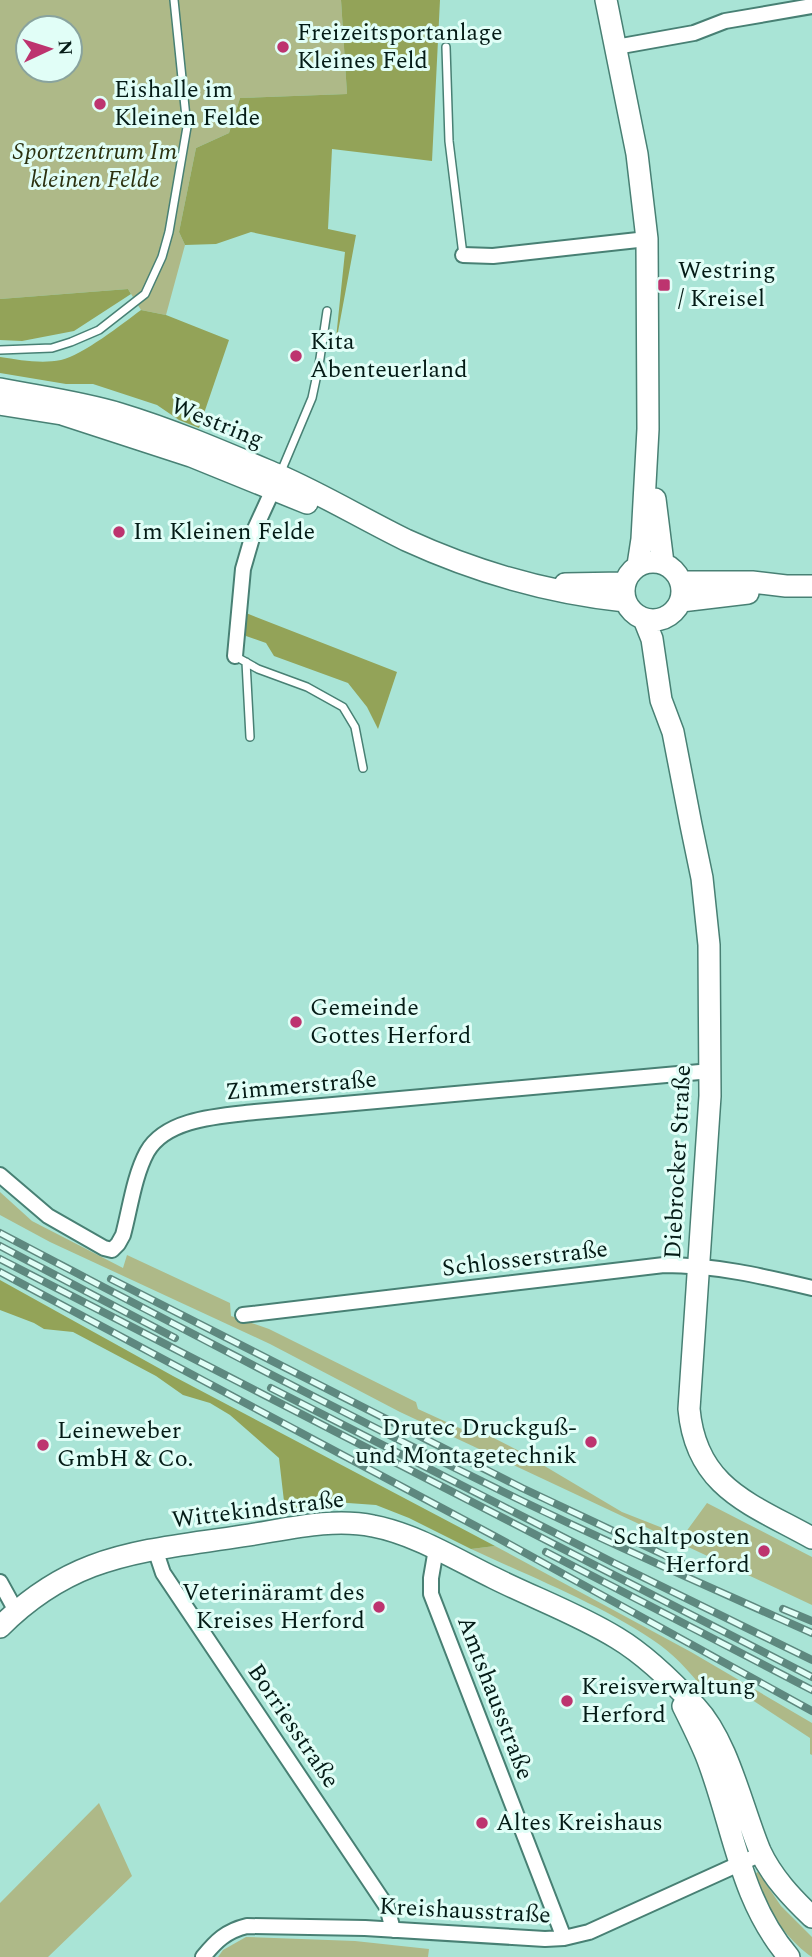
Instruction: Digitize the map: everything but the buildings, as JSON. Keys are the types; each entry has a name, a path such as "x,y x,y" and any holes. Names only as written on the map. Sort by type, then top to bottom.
{"street":[{"path":"606,0 637,154 648,239 648,429 638,565"},
{"path":"616,47 694,33 724,22 812,6"},
{"path":"463,255 493,256 648,239"},
{"name":"Westring","path":"0,389 119,414 276,483 348,520 404,538 465,565 531,585 625,592"},
{"name":"Westring","path":"0,404 62,414 276,483"},
{"path":"648,429 663,563"},
{"path":"240,659 243,569 254,531 276,483"},
{"path":"646,562 663,563 677,574 681,591 672,614 654,618 634,614 625,592 630,572 646,562"},
{"path":"681,591 747,593 786,586 812,586"},
{"name":"Diebrocker Straße","path":"654,618 654,648 661,699 673,732 702,878 707,919 711,1071 689,1409 694,1443 707,1468 725,1487 812,1538"},
{"name":"Zimmerstraße","path":"0,1175 48,1216 112,1250 123,1235 143,1161 149,1149 158,1139 186,1125 213,1117 255,1112 711,1071"},
{"name":"Schlosserstraße","path":"243,1315 664,1265 699,1265 735,1270 812,1288"},
{"name":"Wittekindstraße","path":"0,1627 16,1611 80,1572 110,1560 155,1549 314,1525 343,1523 374,1526 436,1549 615,1637 658,1669 698,1709 729,1766 761,1854 784,1890 812,1917"},
{"name":"Borriesstraße","path":"155,1549 163,1573 387,1907 393,1930"},
{"name":"Amtshausstraße","path":"436,1549 430,1578 431,1594 564,1938"},
{"path":"0,1582 16,1611"},
{"name":"Wittekindstraße","path":"671,1683 706,1755 739,1863 758,1911 789,1957"},
{"name":"Kreishausstraße","path":"203,1957 218,1939 233,1929 247,1926 564,1938 589,1932 761,1854"}],"lane":[{"path":"0,350 52,348 71,342 99,330 145,294 162,257 169,232 187,127 174,0"},
{"path":"446,47 449,141 463,255"},
{"path":"276,483 312,398 327,311"},
{"path":"240,659 250,737"},
{"path":"240,659 258,669 307,687 342,708 355,727 363,768"}],"green space":[{"name":"Sportzentrum Im kleinen Felde","path":"0,0 341,0 347,94 240,98 229,133 196,148 179,232 185,245 166,315 141,310 128,289 0,299"},
{"path":"341,0 440,0 432,161 332,149 328,229 356,235 335,348 345,252 251,232 216,244 185,245 179,232 196,148 229,133 240,98 347,94"},
{"path":"128,289 131,294 74,331 22,341 0,340 0,299"},
{"path":"141,310 166,315 229,340 199,428 179,420 157,405 93,384 66,384 0,373 0,357 38,362 70,357 91,346"},
{"path":"246,613 397,672 378,729 367,707 348,683 274,656 266,643 246,636"},
{"path":"0,1192 32,1221 123,1268 127,1255 230,1303 231,1316 269,1329 416,1402 418,1409 477,1436 480,1431 622,1512 683,1536 707,1503 812,1557 812,1605 400,1412 270,1344 50,1242 0,1215"},
{"path":"0,1280 173,1376 495,1546 471,1549 376,1505 334,1502 285,1510 279,1458 230,1415 210,1403 183,1395 156,1376 73,1332 44,1329 0,1310"},
{"path":"495,1546 691,1652 812,1723 812,1755 810,1738 740,1692 717,1685 709,1696 674,1656 639,1631 568,1593 471,1549"},
{"path":"99,1803 132,1876 48,1957 0,1957 0,1903"},
{"path":"758,1872 781,1906 812,1937 812,1957 793,1941 769,1909 759,1885"},
{"path":"246,1937 355,1941 429,1949 428,1957 218,1957 223,1950"}],"railway":[{"path":"0,1233 518,1499 812,1633"},
{"path":"0,1246 175,1338"},
{"path":"0,1259 812,1677"},
{"path":"0,1272 498,1538 812,1711"},
{"path":"111,1279 522,1488 694,1569"},
{"path":"271,1388 614,1563 812,1660"},
{"path":"546,1552 812,1690"},
{"path":"783,1609 812,1621"}],"place":[{"name":"Freizeitsportanlage Kleines Feld","path":"283,47"},
{"name":"Eishalle im Kleinen Felde","path":"100,104"},
{"name":"Westring / Kreisel","path":"664,285"},
{"name":"Kita Abenteuerland","path":"296,356"},
{"name":"Im Kleinen Felde","path":"119,532"},
{"name":"Gemeinde Gottes Herford","path":"296,1022"},
{"name":"Drutec Druckguß- und Montagetechnik","path":"591,1442"},
{"name":"Leineweber GmbH & Co.","path":"43,1445"},
{"name":"Schaltposten Herford","path":"764,1551"},
{"name":"Veterinäramt des Kreises Herford","path":"379,1607"},
{"name":"Kreisverwaltung Herford","path":"567,1701"},
{"name":"Altes Kreishaus","path":"482,1823"}]}
